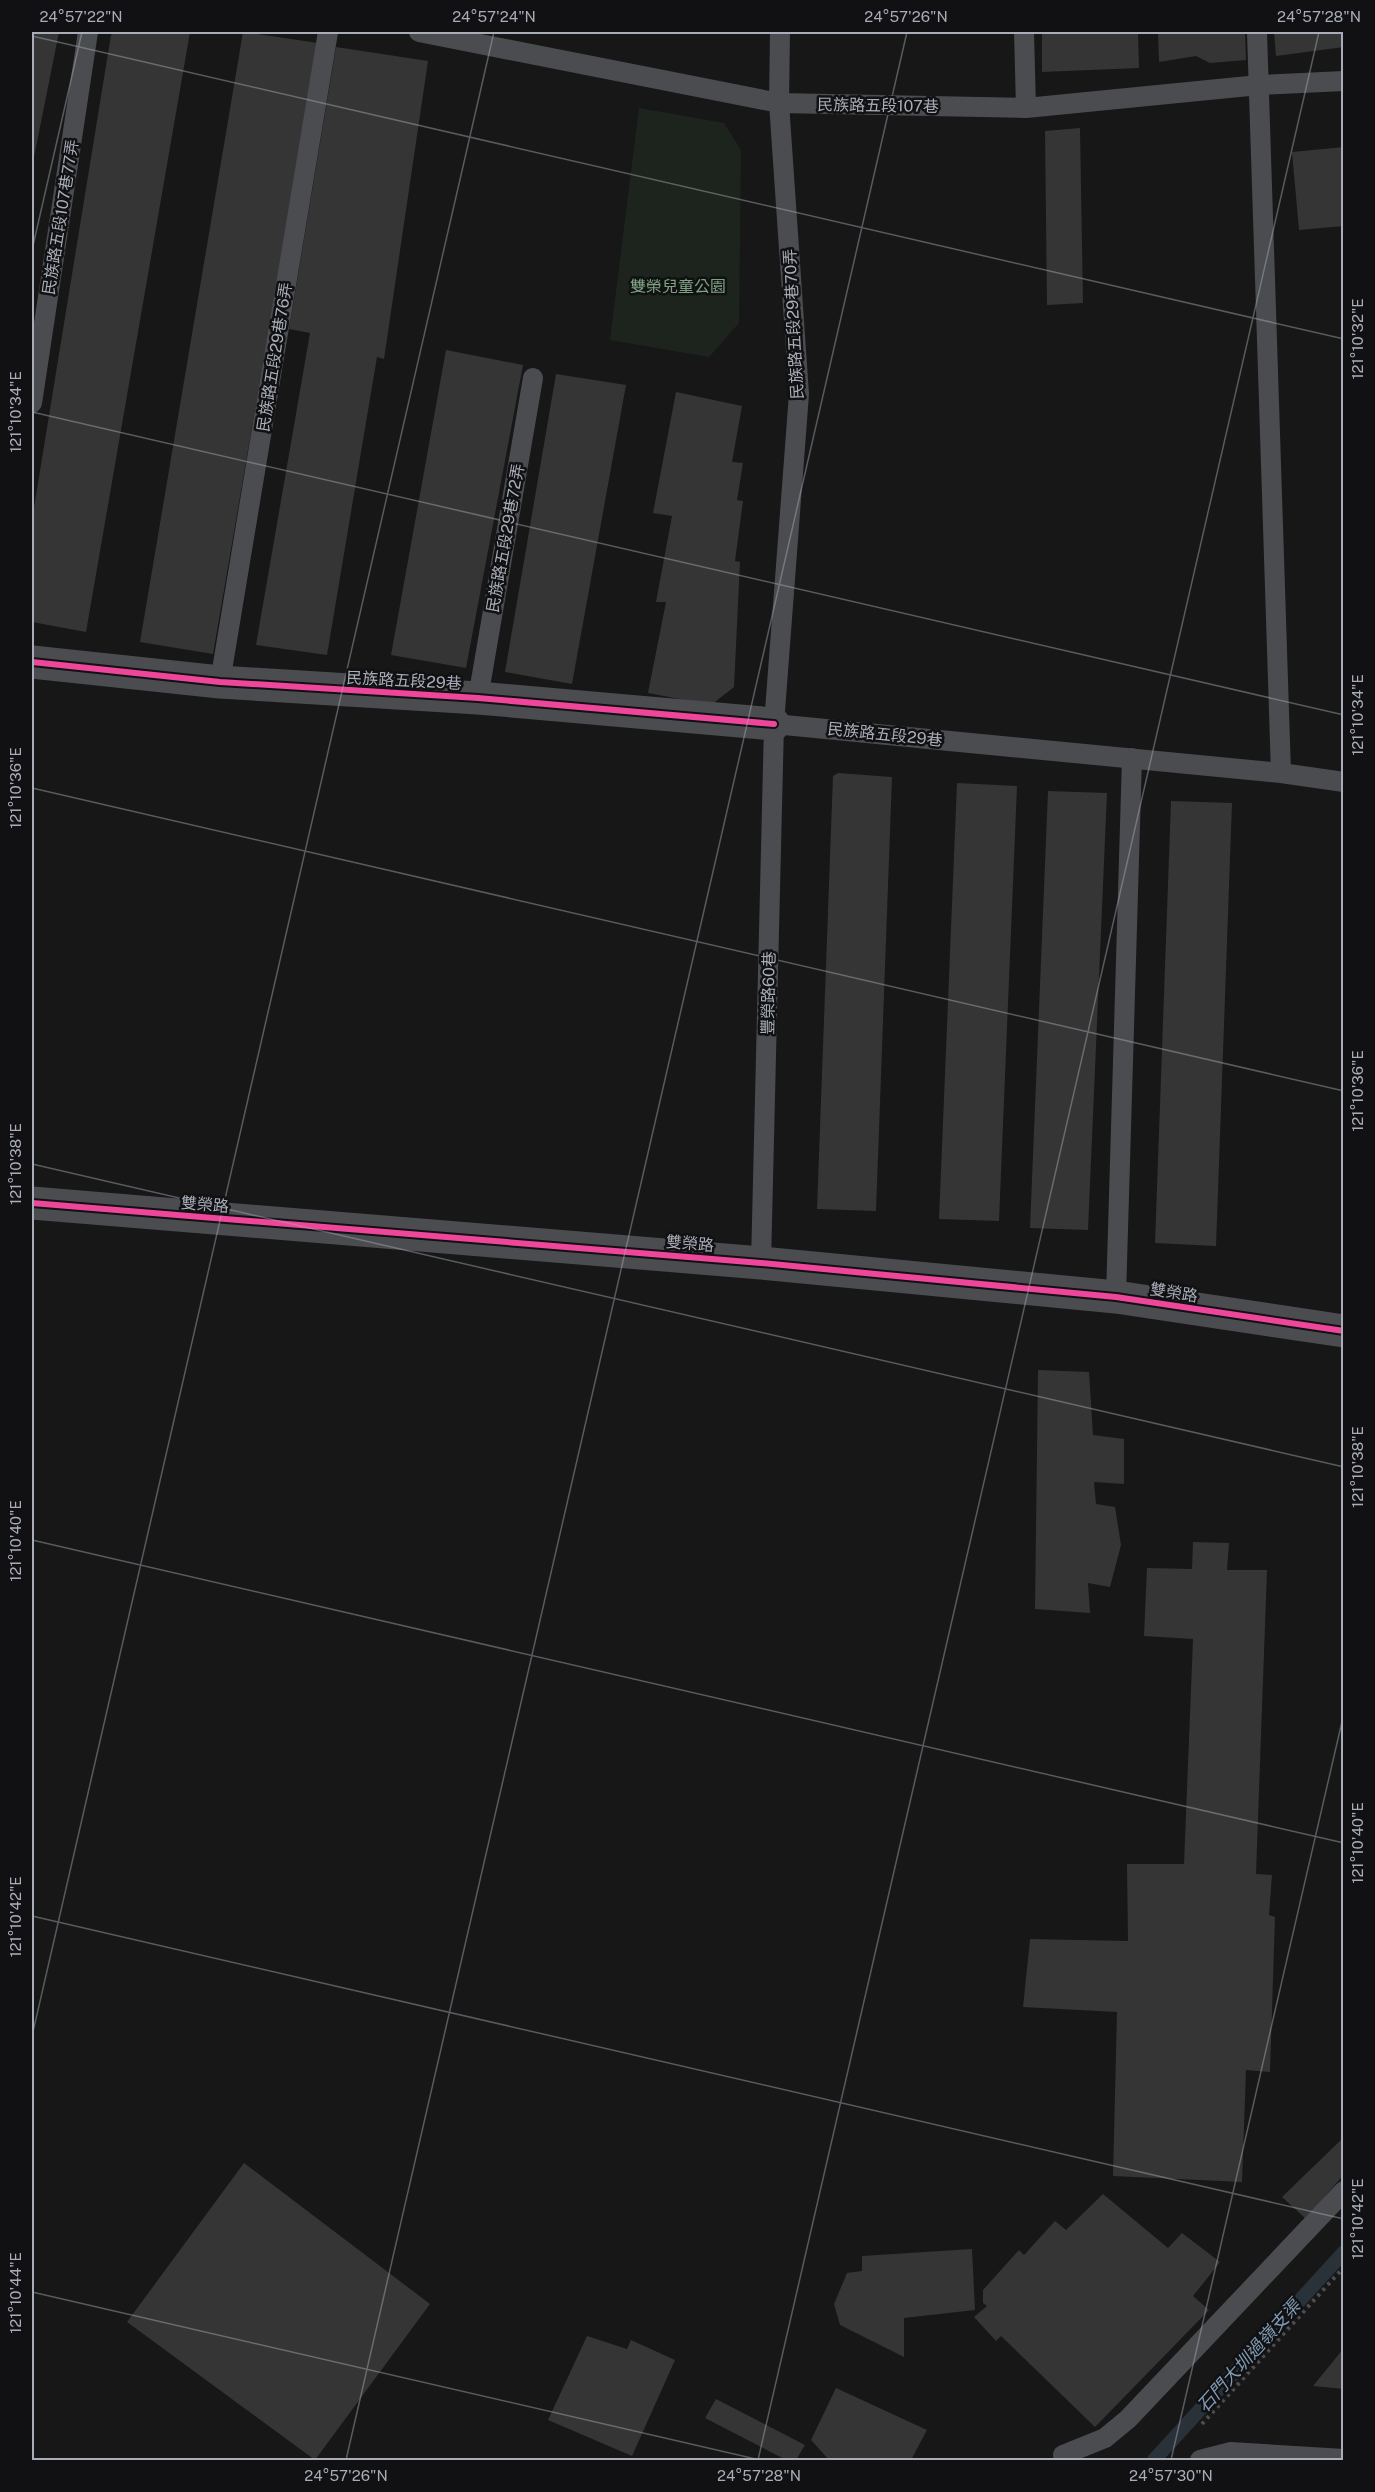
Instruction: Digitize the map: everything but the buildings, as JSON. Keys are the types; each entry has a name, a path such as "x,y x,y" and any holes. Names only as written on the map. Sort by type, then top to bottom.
{"street":[{"name":"民族路五段29巷","path":"32,662 220,682 478,698 774,724"},
{"name":"雙榮路","path":"32,1203 761,1263 1116,1297 1344,1331"}],"lane":[{"name":"民族路五段107巷77弄","path":"32,403 88,32"},
{"name":"民族路五段29巷76弄","path":"220,682 328,32"},
{"name":"民族路五段107巷","path":"418,32 779,103 1026,108 1259,85 1344,81"},
{"name":"民族路五段29巷70弄","path":"774,724 799,394 779,103 780,32"},
{"path":"1024,32 1026,108"},
{"path":"1257,32 1281,773"},
{"name":"民族路五段29巷72弄","path":"478,698 533,378"},
{"name":"民族路五段29巷","path":"774,724 1281,773 1344,782"},
{"name":"豐榮路60巷","path":"761,1263 774,724"},
{"path":"1116,1297 1132,758"},
{"path":"1079,2460 1064,2455 1105,2438 1128,2419 1344,2191"},
{"path":"1200,2460 1231,2452 1344,2459"}],"path":[{"path":"1202,2425 1344,2267"}],"green space":[{"name":"雙榮兒童公園","path":"639,108 724,123 741,150 739,323 709,357 610,340"}],"waterway":[{"name":"石門大圳過嶺支渠","path":"1154,2460 1344,2252"}],"cycle path":[{"path":"32,662 220,682 478,698 774,724"},
{"path":"32,1203 761,1263 1116,1297 1344,1331"}]}
